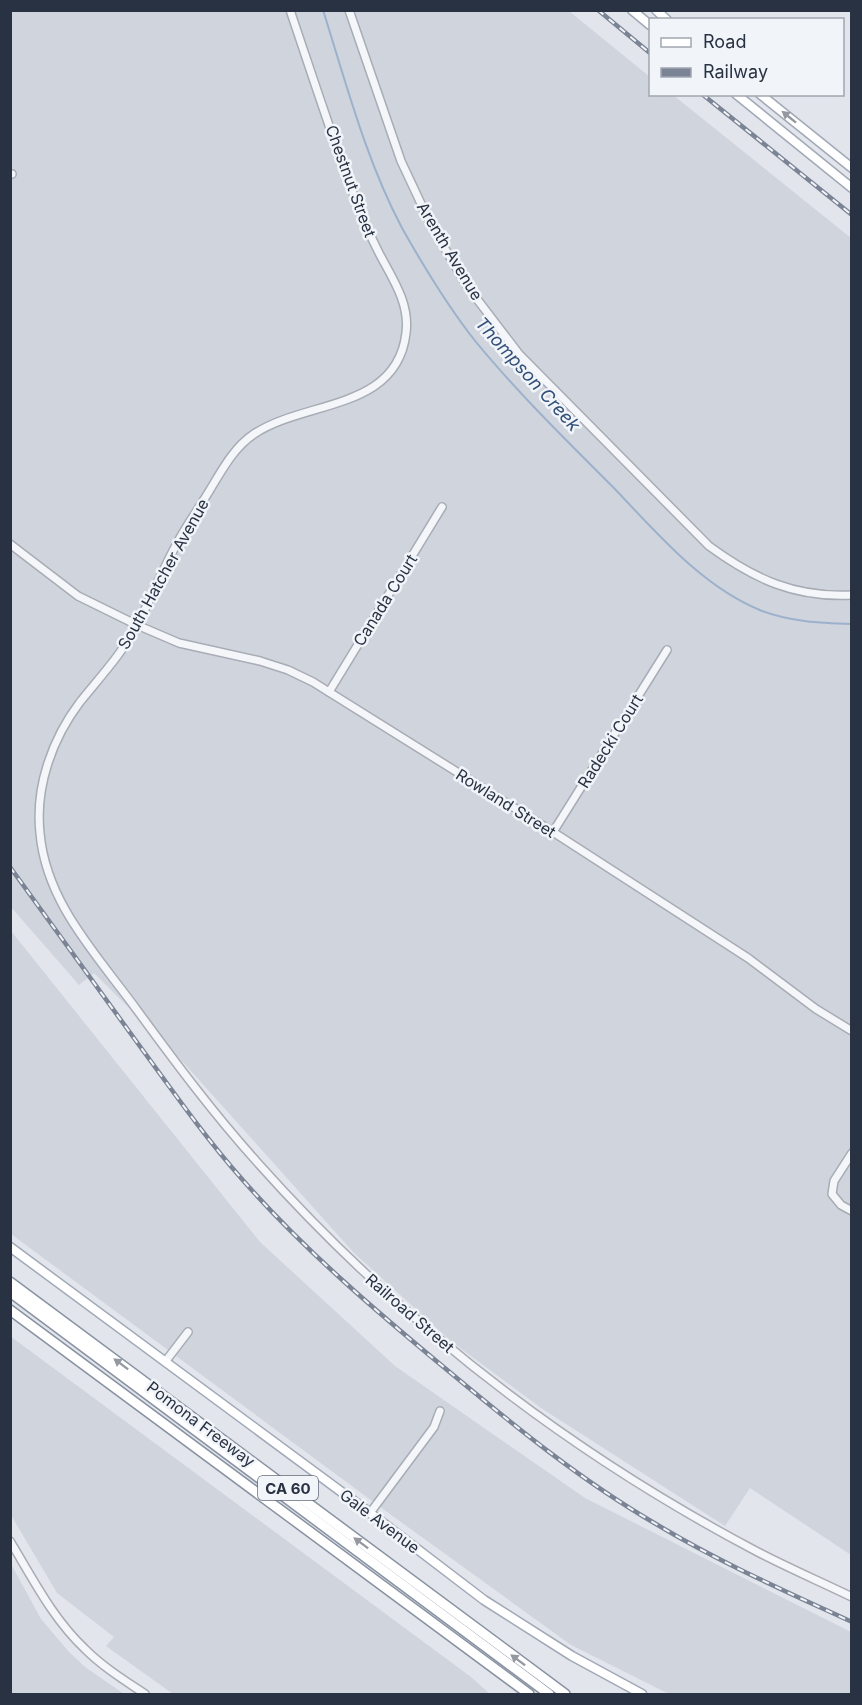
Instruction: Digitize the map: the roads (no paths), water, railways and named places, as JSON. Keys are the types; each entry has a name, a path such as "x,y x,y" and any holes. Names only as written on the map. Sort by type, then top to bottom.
{"highway":[{"name":"Pomona Freeway","path":"10,1282 565,1695"},
{"path":"10,1293 549,1695"},
{"path":"10,1298 541,1695"},
{"name":"Pomona Freeway","path":"10,1310 529,1695"}],"main road":[{"path":"632,10 649,23"},
{"path":"738,96 852,188"},
{"path":"762,96 852,168"},
{"path":"808,152 817,140"},
{"name":"Gale Avenue","path":"10,1247 370,1512 484,1600 537,1636 642,1695"}],"street":[{"name":"Chestnut Street","path":"290,10 359,208 406,308 407,330 402,351"},
{"name":"Arenth Avenue","path":"349,10 401,161 431,225 467,286 519,354 709,546 734,565 788,589 815,594 852,595"},
{"name":"South Hatcher Avenue","path":"66,915 47,871 39,831 41,790 53,746 75,708 120,654 137,625 177,543 235,451 252,435 271,425 356,396 377,385 391,370 402,351"},
{"name":"Canada Court","path":"328,692 442,507"},
{"path":"10,544 78,596 137,625"},
{"name":"Rowland Street","path":"137,625 179,643 260,661 288,670 328,692 553,832 748,958 816,1009 852,1031"},
{"name":"Radecki Court","path":"553,832 667,650"},
{"name":"Railroad Street","path":"66,915 187,1078 253,1158 360,1269 416,1320 496,1386 592,1454 757,1552 852,1597"},
{"path":"852,1153 834,1181 832,1194 852,1211"},
{"path":"165,1362 188,1332"},
{"path":"370,1512 434,1427 440,1411"},
{"path":"11,1542 64,1627 92,1655 145,1695"}],"waterway":[{"name":"Thompson Creek","path":"323,10 367,148 389,202 437,286 466,329 492,361 664,540 720,588 740,601 773,615 806,621 852,624"}],"railway":[{"path":"598,10 649,52"},
{"path":"704,96 852,215"},
{"path":"10,867 214,1146 265,1205 342,1280 501,1414 602,1490 704,1551 852,1622"}]}
